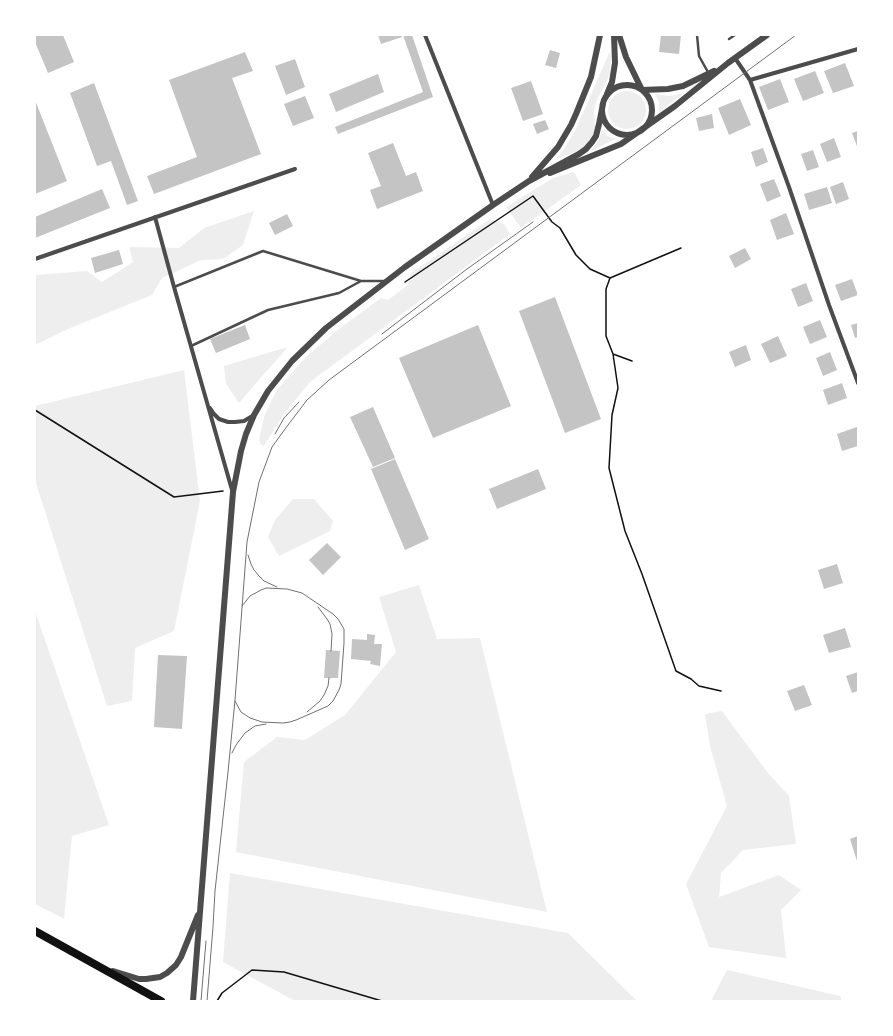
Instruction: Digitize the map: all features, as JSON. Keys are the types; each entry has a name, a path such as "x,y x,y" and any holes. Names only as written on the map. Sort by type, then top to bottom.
{"main road":[{"path":"35,931 161,1001"}],"street":[{"path":"425,35 493,205"},
{"path":"529,181 558,147 571,125 591,77 600,35"},
{"path":"193,1001 232,492 240,451 254,415 268,391 292,361 326,328 387,281 493,205 529,181 579,154 589,146 596,136 603,104 614,74 616,57 614,35"},
{"path":"603,104 602,111 607,124 618,133 629,134 643,129 649,121 652,112 651,102 642,90 626,57 620,35"},
{"path":"529,181 621,144 675,106 728,63 767,35"},
{"path":"750,80 858,49"},
{"path":"735,58 750,80 858,383"},
{"path":"606,98 610,92 622,86 629,85 642,90 683,86 728,63"},
{"path":"35,259 295,169"},
{"path":"155,217 232,492"},
{"path":"208,405 219,419 228,422 244,421 254,415"},
{"path":"102,968 139,979 152,979 167,973 176,965 181,957 201,908"}],"lane":[{"path":"697,35 699,56 709,74"},
{"path":"730,39 735,35"},
{"path":"174,287 263,251 361,281 387,281"},
{"path":"191,346 268,310 339,293 361,281"}],"path":[{"path":"405,282 533,196 552,222 560,228 576,255 590,269 610,278"},
{"path":"681,248 610,278 606,289 606,336 613,354 618,388 612,415 609,468 625,531 642,574 676,671 691,679 699,686 721,691"},
{"path":"613,354 632,361"},
{"path":"35,410 174,497 223,491"},
{"path":"217,1001 222,993 252,970 284,972 382,1001"}],"shaded area":[{"path":"610,51 610,74 596,102 594,110 595,127 593,134 586,145 581,149 569,155 557,158 575,131"},
{"path":"623,91 631,91 641,96 645,103 645,117 641,124 631,129 623,129 613,124 611,121 608,114 608,106 613,96 616,94"},
{"path":"684,93 659,113 659,102 655,94 669,96"},
{"path":"602,130 607,136 615,139 590,152 599,139"},
{"path":"574,172 581,185 521,228 506,207 553,178"},
{"path":"254,211 243,245 223,259 201,260 162,278 152,295 70,328 35,345 35,275 87,271 102,282 133,262 129,247 179,248 204,228"},
{"path":"490,219 504,224 510,234 310,382 284,414 264,446 261,445 259,440 264,417 276,391 306,357 340,328 381,298 388,300 408,285 411,273"},
{"path":"288,347 239,403 226,384 224,366"},
{"path":"184,370 200,501 174,631 135,648 132,701 107,706 35,480 35,406"},
{"path":"293,499 314,499 333,521 330,531 279,556 268,537 275,520"},
{"path":"419,585 437,639 480,638 547,912 236,852 244,762 277,737 305,740 345,715 396,652 379,597"},
{"path":"35,611 109,825 72,836 64,919 35,904"},
{"path":"722,711 768,773 789,796 796,844 743,850 721,873 719,897 779,875 801,890 781,910 786,958 709,947 686,884 727,806 710,746 705,714"},
{"path":"230,873 568,933 637,1001 295,1001 223,962"},
{"path":"727,970 840,996 842,1001 711,1001"}],"building":[{"path":"35,35 63,35 74,62 48,73 35,42"},
{"path":"378,35 401,35 402,37 381,44"},
{"path":"403,35 412,35 433,97 338,134 335,127 423,92"},
{"path":"661,35 681,35 679,54 659,52"},
{"path":"550,50 560,53 556,68 545,65"},
{"path":"245,52 253,71 232,78 261,154 154,194 147,176 197,157 169,80"},
{"path":"295,59 305,87 286,95 275,66"},
{"path":"845,63 854,86 833,93 824,71"},
{"path":"815,71 824,93 803,101 794,79"},
{"path":"378,74 384,92 336,112 329,94"},
{"path":"780,79 789,102 768,110 759,87"},
{"path":"531,81 543,114 523,121 511,88"},
{"path":"94,83 138,201 127,205 111,161 97,166 70,93"},
{"path":"305,96 314,118 293,126 284,104"},
{"path":"740,99 751,125 729,135 718,108"},
{"path":"35,100 67,181 35,194"},
{"path":"712,114 714,128 699,131 696,118"},
{"path":"545,120 549,129 537,134 533,124"},
{"path":"858,131 858,149 852,133"},
{"path":"834,138 841,157 827,162 820,144"},
{"path":"393,143 406,176 416,172 423,191 377,209 370,190 381,186 368,153"},
{"path":"763,148 768,162 756,167 751,152"},
{"path":"813,150 819,167 807,171 801,154"},
{"path":"774,179 781,196 767,202 760,184"},
{"path":"843,182 849,199 836,204 830,187"},
{"path":"827,187 832,203 809,210 804,194"},
{"path":"102,189 110,208 35,238 35,217"},
{"path":"786,213 794,234 777,240 770,220"},
{"path":"287,214 293,226 275,235 269,223"},
{"path":"745,248 751,259 735,268 729,256"},
{"path":"119,250 123,264 95,273 91,258"},
{"path":"852,279 858,295 841,301 835,285"},
{"path":"806,283 813,301 798,307 791,289"},
{"path":"555,297 601,419 565,433 519,311"},
{"path":"820,320 827,337 810,344 803,327"},
{"path":"858,323 858,337 855,338 851,325"},
{"path":"245,325 250,339 216,353 210,339"},
{"path":"478,325 511,406 433,438 399,358"},
{"path":"778,336 787,356 770,363 761,344"},
{"path":"746,345 751,360 735,367 729,352"},
{"path":"830,352 837,370 823,376 816,358"},
{"path":"842,383 847,398 828,405 823,390"},
{"path":"373,407 395,458 373,467 350,417"},
{"path":"857,427 858,446 842,451 837,434"},
{"path":"395,459 429,539 405,550 371,469"},
{"path":"538,469 546,489 497,509 489,489"},
{"path":"327,543 341,557 323,575 309,560"},
{"path":"837,564 843,583 824,589 818,570"},
{"path":"845,628 851,647 829,653 823,635"},
{"path":"367,634 375,635 374,644 382,644 380,666 370,664 371,661 351,659 352,639 367,640"},
{"path":"326,650 340,651 338,678 324,678"},
{"path":"158,655 187,656 182,729 154,727"},
{"path":"858,672 858,691 852,693 846,676"},
{"path":"804,685 812,705 795,711 787,691"},
{"path":"858,836 858,864 850,839"}],"tram line":[{"path":"207,1001 215,891 235,700 247,542 259,482 272,447 307,400 329,380 796,35"},
{"path":"382,334 467,269 533,222"},
{"path":"275,434 284,418 299,402"},
{"path":"248,555 254,570 259,576 264,581 277,587"},
{"path":"235,701 241,712 250,718 262,722 290,722 328,706 333,701 341,684 344,629 333,614 302,593 287,589 266,588 250,596 242,606"},
{"path":"318,607 330,624 332,634 331,651"},
{"path":"307,712 320,701 324,695 328,686 329,678"},
{"path":"232,753 245,733 255,726 266,724"},
{"path":"201,1001 206,941"}]}
